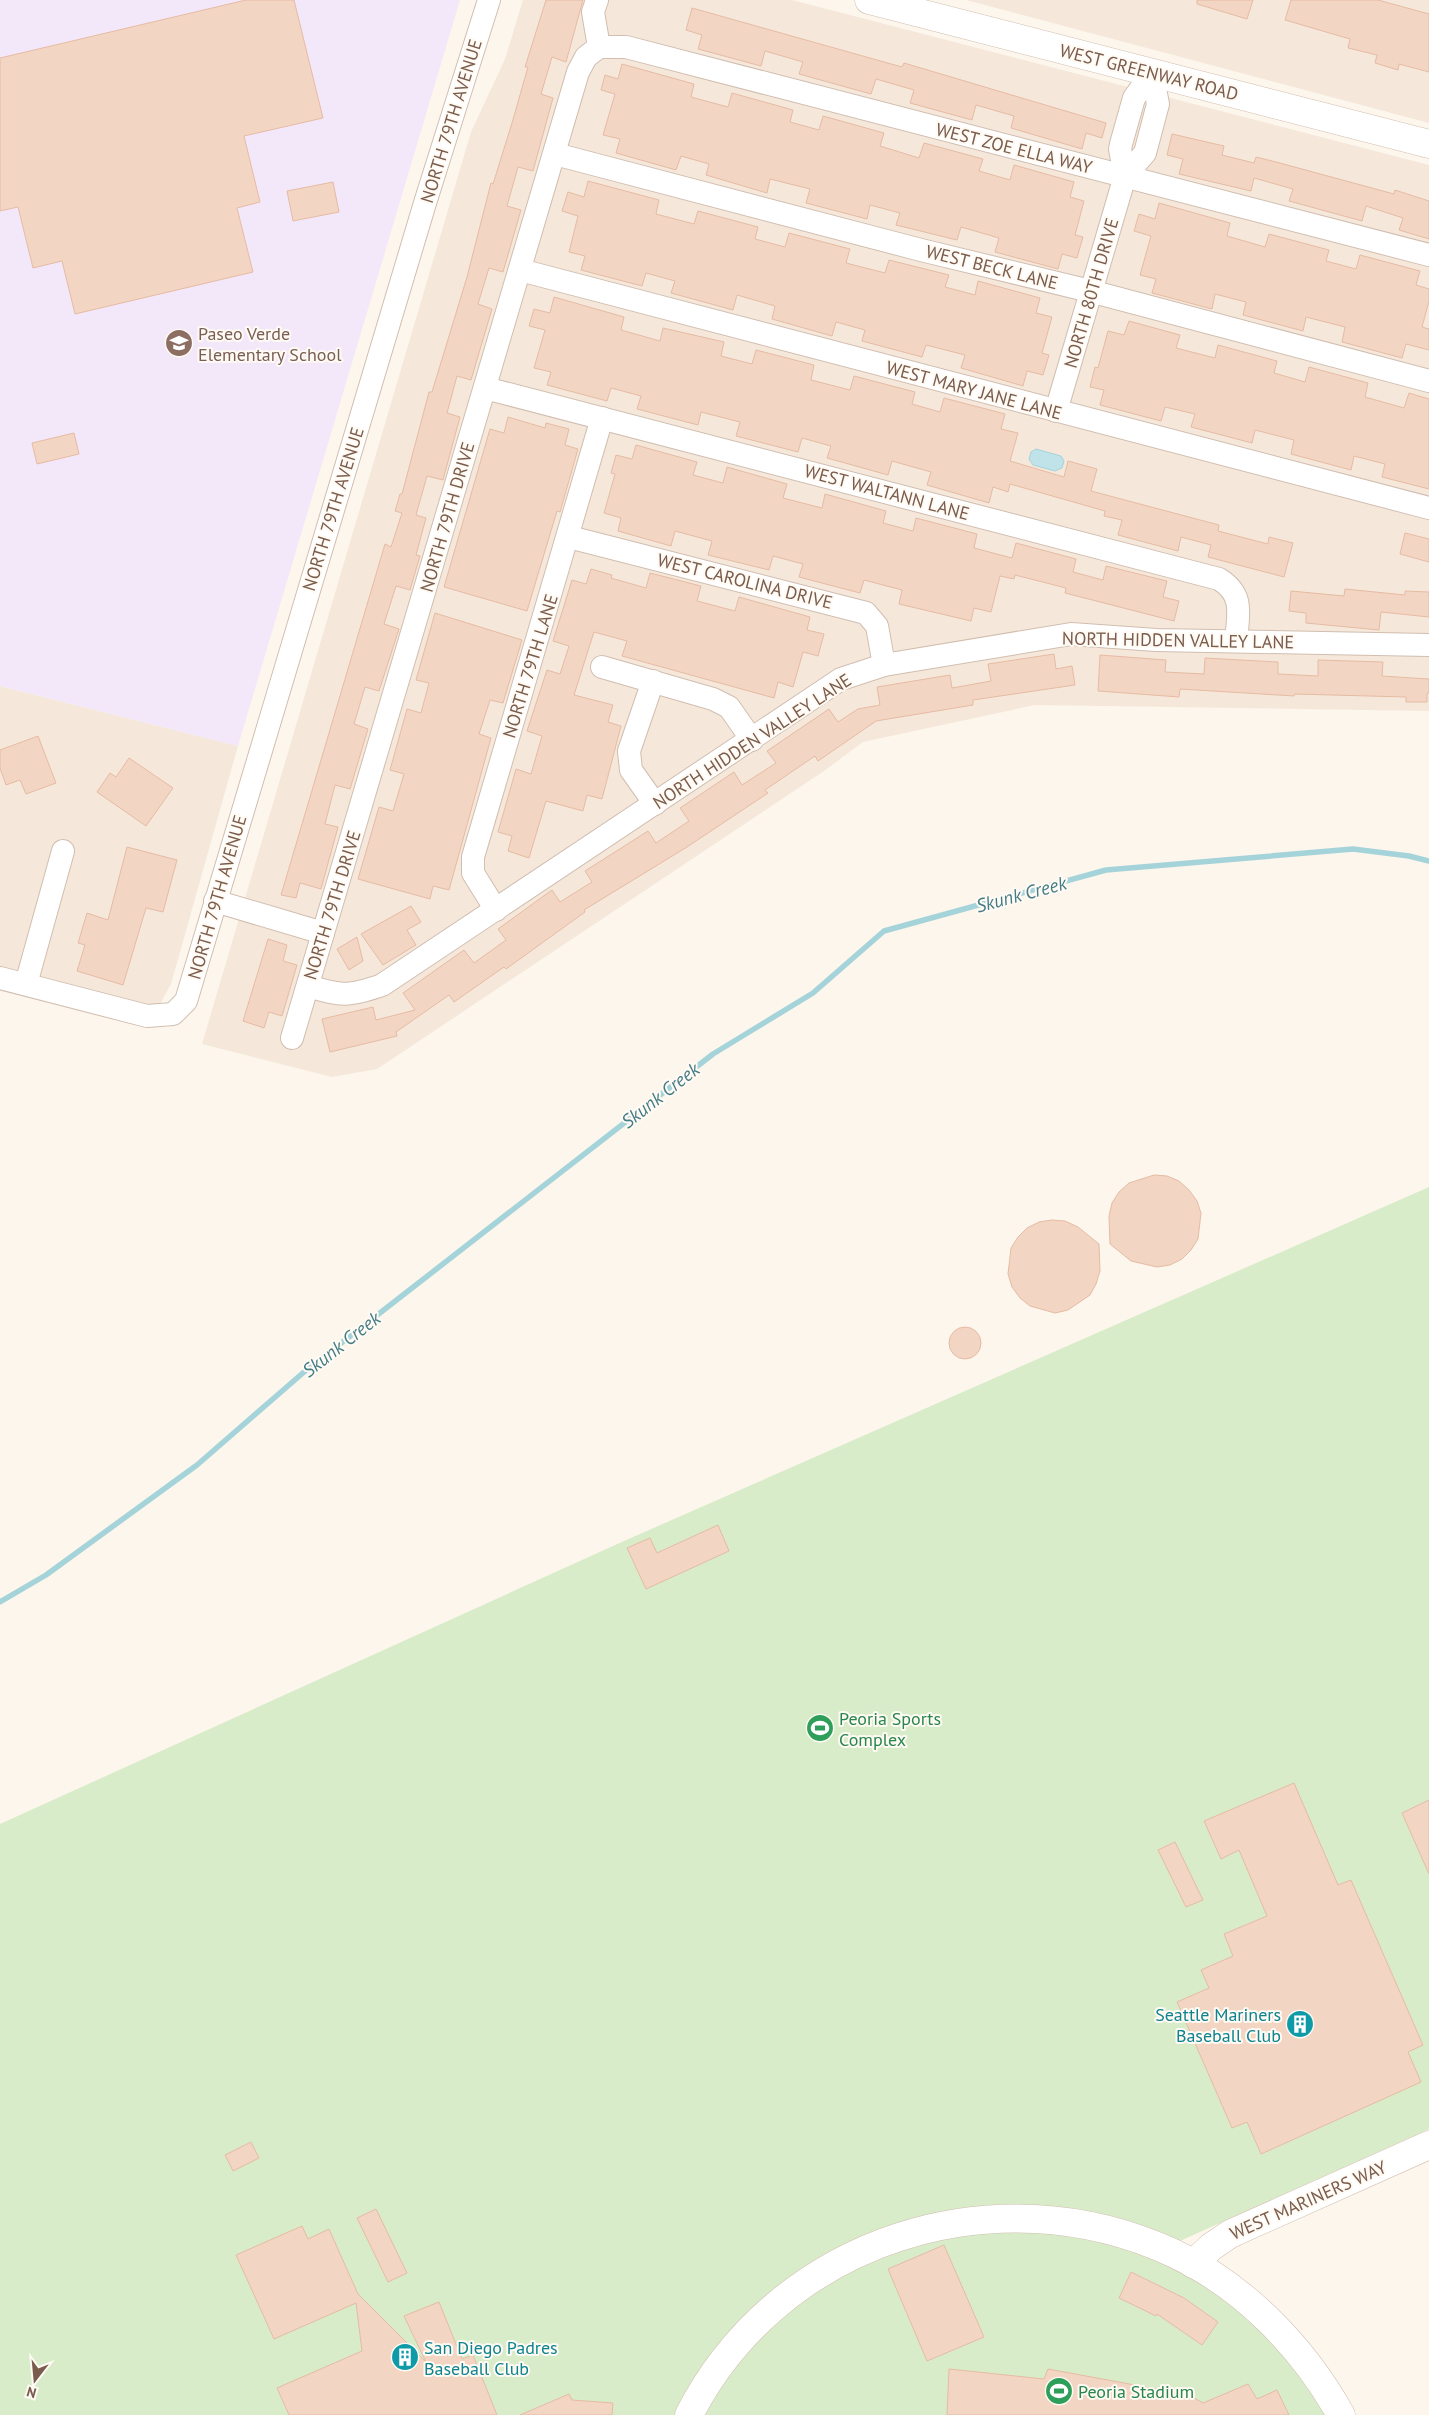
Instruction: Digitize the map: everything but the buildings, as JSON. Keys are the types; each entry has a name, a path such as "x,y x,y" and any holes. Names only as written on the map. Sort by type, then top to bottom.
{"street":[{"name":"NORTH 79TH AVENUE","path":"26,984 147,1016 174,1014 186,1001 425,204 489,0"},
{"path":"597,0 594,12 599,47"},
{"name":"WEST GREENWAY ROAD","path":"869,0 1429,144"},
{"name":"NORTH 79TH DRIVE","path":"292,1038 578,72 586,57 599,47"},
{"name":"WEST ZOE ELLA WAY","path":"599,47 626,47 1429,255"},
{"name":"NORTH 80TH DRIVE","path":"1056,411 1125,176 1121,144 1134,98 1152,73"},
{"name":"WEST BECK LANE","path":"555,154 921,250 1090,291 1429,381"},
{"name":"WEST MARY JANE LANE","path":"520,270 1429,508"},
{"name":"WEST WALTANN LANE","path":"485,388 1219,579 1232,586 1238,601 1236,641"},
{"name":"NORTH 79TH LANE","path":"496,910 473,873 473,857 569,537 602,418"},
{"name":"WEST CAROLINA DRIVE","path":"569,537 866,613 877,626 884,665"},
{"name":"NORTH HIDDEN VALLEY LANE","path":"308,986 328,992 353,995 382,985 841,679 884,665 1071,634 1126,639 1429,645"},
{"path":"602,667 712,699 729,707 752,740"},
{"path":"653,681 630,751 631,770 655,804"},
{"path":"0,978 26,984 63,852"},
{"path":"215,901 324,933"},
{"name":"WEST MARINERS WAY","path":"1193,2264 1230,2234 1429,2145"},
{"path":"689,2415 706,2386 730,2353 773,2309 829,2268 868,2248 896,2237 929,2228 973,2220 998,2218 1068,2221 1153,2244 1193,2264 1232,2290 1278,2330 1314,2372 1341,2415"}],"shaded area":[{"name":"Paseo Verde Elementary School","path":"0,0 460,0 238,746 0,686"},
{"path":"523,0 792,0 1429,165 1429,711 1035,705 863,742 824,771 377,1069 332,1077 202,1044 471,132 505,59"},
{"path":"966,0 1429,0 1429,123"},
{"path":"0,686 238,746 171,984 160,1004 152,1008 0,971"}],"green space":[{"name":"Peoria Sports Complex","path":"1429,1187 1429,2129 1180,2241 1176,2266 1201,2280 1263,2328 1329,2415 0,2415 0,1824 624,1541"}],"water":[{"path":"1036,449 1061,456 1064,461 1062,468 1055,471 1033,465 1029,459 1031,452"}],"waterway":[{"name":"Skunk Creek","path":"0,1602 46,1575 197,1465 304,1372 713,1054 813,993 884,931 1106,870 1353,849 1409,856 1429,861"}],"place":[{"name":"Paseo Verde Elementary School","path":"179,343"},
{"name":"Peoria Sports Complex","path":"820,1728"},
{"name":"Seattle Mariners Baseball Club","path":"1300,2024"},
{"name":"San Diego Padres Baseball Club","path":"405,2357"},
{"name":"Peoria Stadium","path":"1059,2391"}]}
